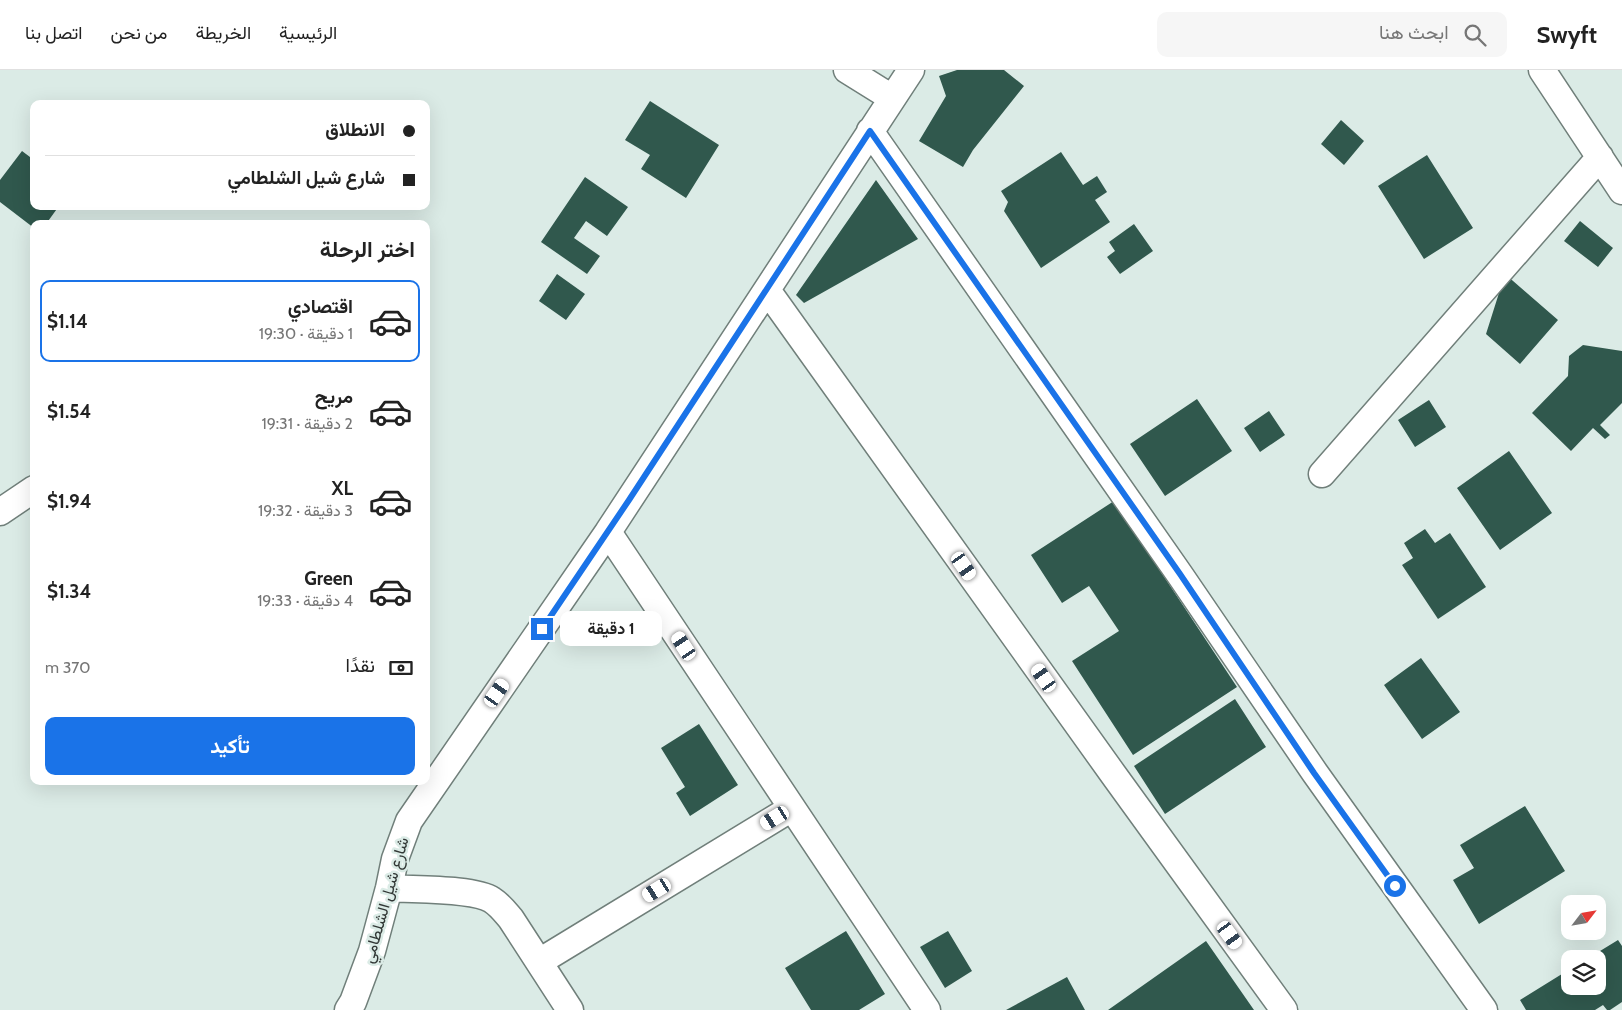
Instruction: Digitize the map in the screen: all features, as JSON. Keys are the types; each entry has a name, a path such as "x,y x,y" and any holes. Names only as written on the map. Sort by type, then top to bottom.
{"street":[{"path":"847,70 892,98"},
{"name":"شارع شيل الشلطامي","path":"348,1010 353,1002 372,951 395,859 409,821 608,532 911,70"},
{"path":"1542,70 1622,191"},
{"path":"870,131 1180,574 1314,773 1484,1010"},
{"path":"1322,474 1600,158"},
{"path":"767,290 1284,1010"},
{"path":"0,512 30,492"},
{"path":"608,532 927,1010"},
{"path":"539,962 792,808"},
{"path":"389,888 464,892 490,899 503,909 511,919 570,1010"}],"building":[{"path":"957,70 1004,70 1024,86 973,150 963,167 919,141 946,96 939,76"},
{"path":"650,101 719,145 686,198 641,169 650,155 625,140"},
{"path":"1341,120 1364,141 1344,165 1321,144"},
{"path":"22,151 30,157 30,210 56,210 49,220 30,220 30,225 0,202 0,180"},
{"path":"1061,152 1083,185 1097,176 1107,192 1095,200 1110,222 1041,268 1004,211 1008,202 1001,191"},
{"path":"1427,155 1473,228 1424,259 1378,186"},
{"path":"585,177 628,207 607,236 586,221 574,238 600,256 587,274 541,242"},
{"path":"876,180 918,239 804,303 796,295"},
{"path":"1580,221 1613,248 1598,267 1564,241"},
{"path":"1134,224 1153,251 1120,274 1107,257 1115,251 1109,242"},
{"path":"557,274 585,294 566,320 539,301"},
{"path":"1505,274 1558,320 1520,364 1486,334"},
{"path":"1583,345 1622,351 1622,403 1600,425 1610,435 1605,439 1593,428 1571,451 1532,413 1568,376 1569,356"},
{"path":"1197,399 1232,451 1165,496 1130,444"},
{"path":"1429,400 1446,427 1415,447 1398,420"},
{"path":"1269,411 1285,435 1260,452 1244,428"},
{"path":"1509,451 1552,513 1500,550 1457,488"},
{"path":"1114,501 1237,687 1133,755 1072,661 1119,631 1089,586 1062,603 1031,555"},
{"path":"1425,529 1435,543 1450,533 1486,587 1438,619 1402,565 1413,558 1404,543"},
{"path":"1421,658 1460,712 1422,739 1384,685"},
{"path":"1235,699 1266,747 1165,814 1134,766"},
{"path":"699,724 738,785 690,816 676,793 685,787 661,748"},
{"path":"1525,806 1565,871 1479,924 1453,880 1474,868 1460,845"},
{"path":"846,931 885,994 859,1010 811,1010 785,968"},
{"path":"948,931 972,971 945,988 920,947"},
{"path":"1618,940 1622,946 1622,1002 1610,1010 1607,1010 1603,1005 1595,1010 1526,1010 1520,1000 1561,975 1561,995 1606,995 1606,950 1602,950"},
{"path":"1206,941 1254,1010 1108,1010"},
{"path":"1067,977 1085,1010 1006,1010"}],"route":[{"path":"542,629 608,532 870,131 1180,574 1314,773 1395,886"}]}
